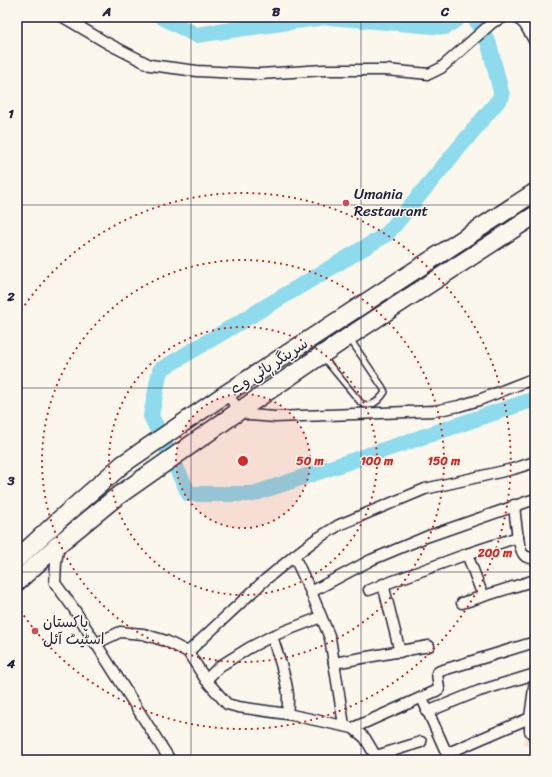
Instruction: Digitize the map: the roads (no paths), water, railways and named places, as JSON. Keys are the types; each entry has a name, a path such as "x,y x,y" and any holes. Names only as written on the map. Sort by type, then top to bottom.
{"highway":[{"name":"سرینگر ہائی وے","path":"17,559 123,464 227,393 535,192"},
{"name":"سرینگر ہائی وے","path":"17,582 60,543 115,498 321,355 535,215"}],"street":[{"path":"63,17 107,43 150,65 197,71 260,74 324,70 386,70 429,74 441,68 493,22 504,17"},
{"path":"517,17 525,25 535,42"},
{"path":"227,393 239,411 250,416 275,417 434,411 479,400 535,378"},
{"path":"188,652 265,580 294,556 339,526 425,489 513,469 535,462"},
{"path":"311,592 371,560 419,540 535,499"},
{"path":"514,506 518,537 523,553 525,556 535,558"},
{"path":"369,590 518,537"},
{"path":"60,543 56,562 55,583 74,609 170,760"},
{"path":"467,554 482,596"},
{"path":"294,556 330,638 334,664 348,726"},
{"path":"462,603 535,580"},
{"path":"383,584 400,652"},
{"path":"206,680 220,666 249,648 272,636 322,617"},
{"path":"96,644 120,632 142,634 166,641 188,652 206,680 227,704 348,726 365,738 377,758 421,742"},
{"path":"272,636 284,674 288,696 287,714"},
{"path":"348,726 422,698 439,689 437,673 440,671 535,642"},
{"path":"334,664 429,646"},
{"path":"427,712 479,691 535,674"},
{"path":"535,680 530,718 530,731 535,737"},
{"path":"422,698 427,712 449,757 530,718"}],"lane":[{"path":"321,355 361,403 368,405 382,398 385,392 383,388 348,337"}],"waterway":[{"path":"162,17 196,35 325,17"},
{"path":"329,17 445,27 460,17"},
{"path":"472,17 475,18 489,44 502,96 387,234 160,370 151,416 189,494 253,494 535,399"}],"place":[{"name":"Umania Restaurant","path":"346,203"},
{"name":"پاکستان اسٹیٹ آئل","path":"35,631"}]}
